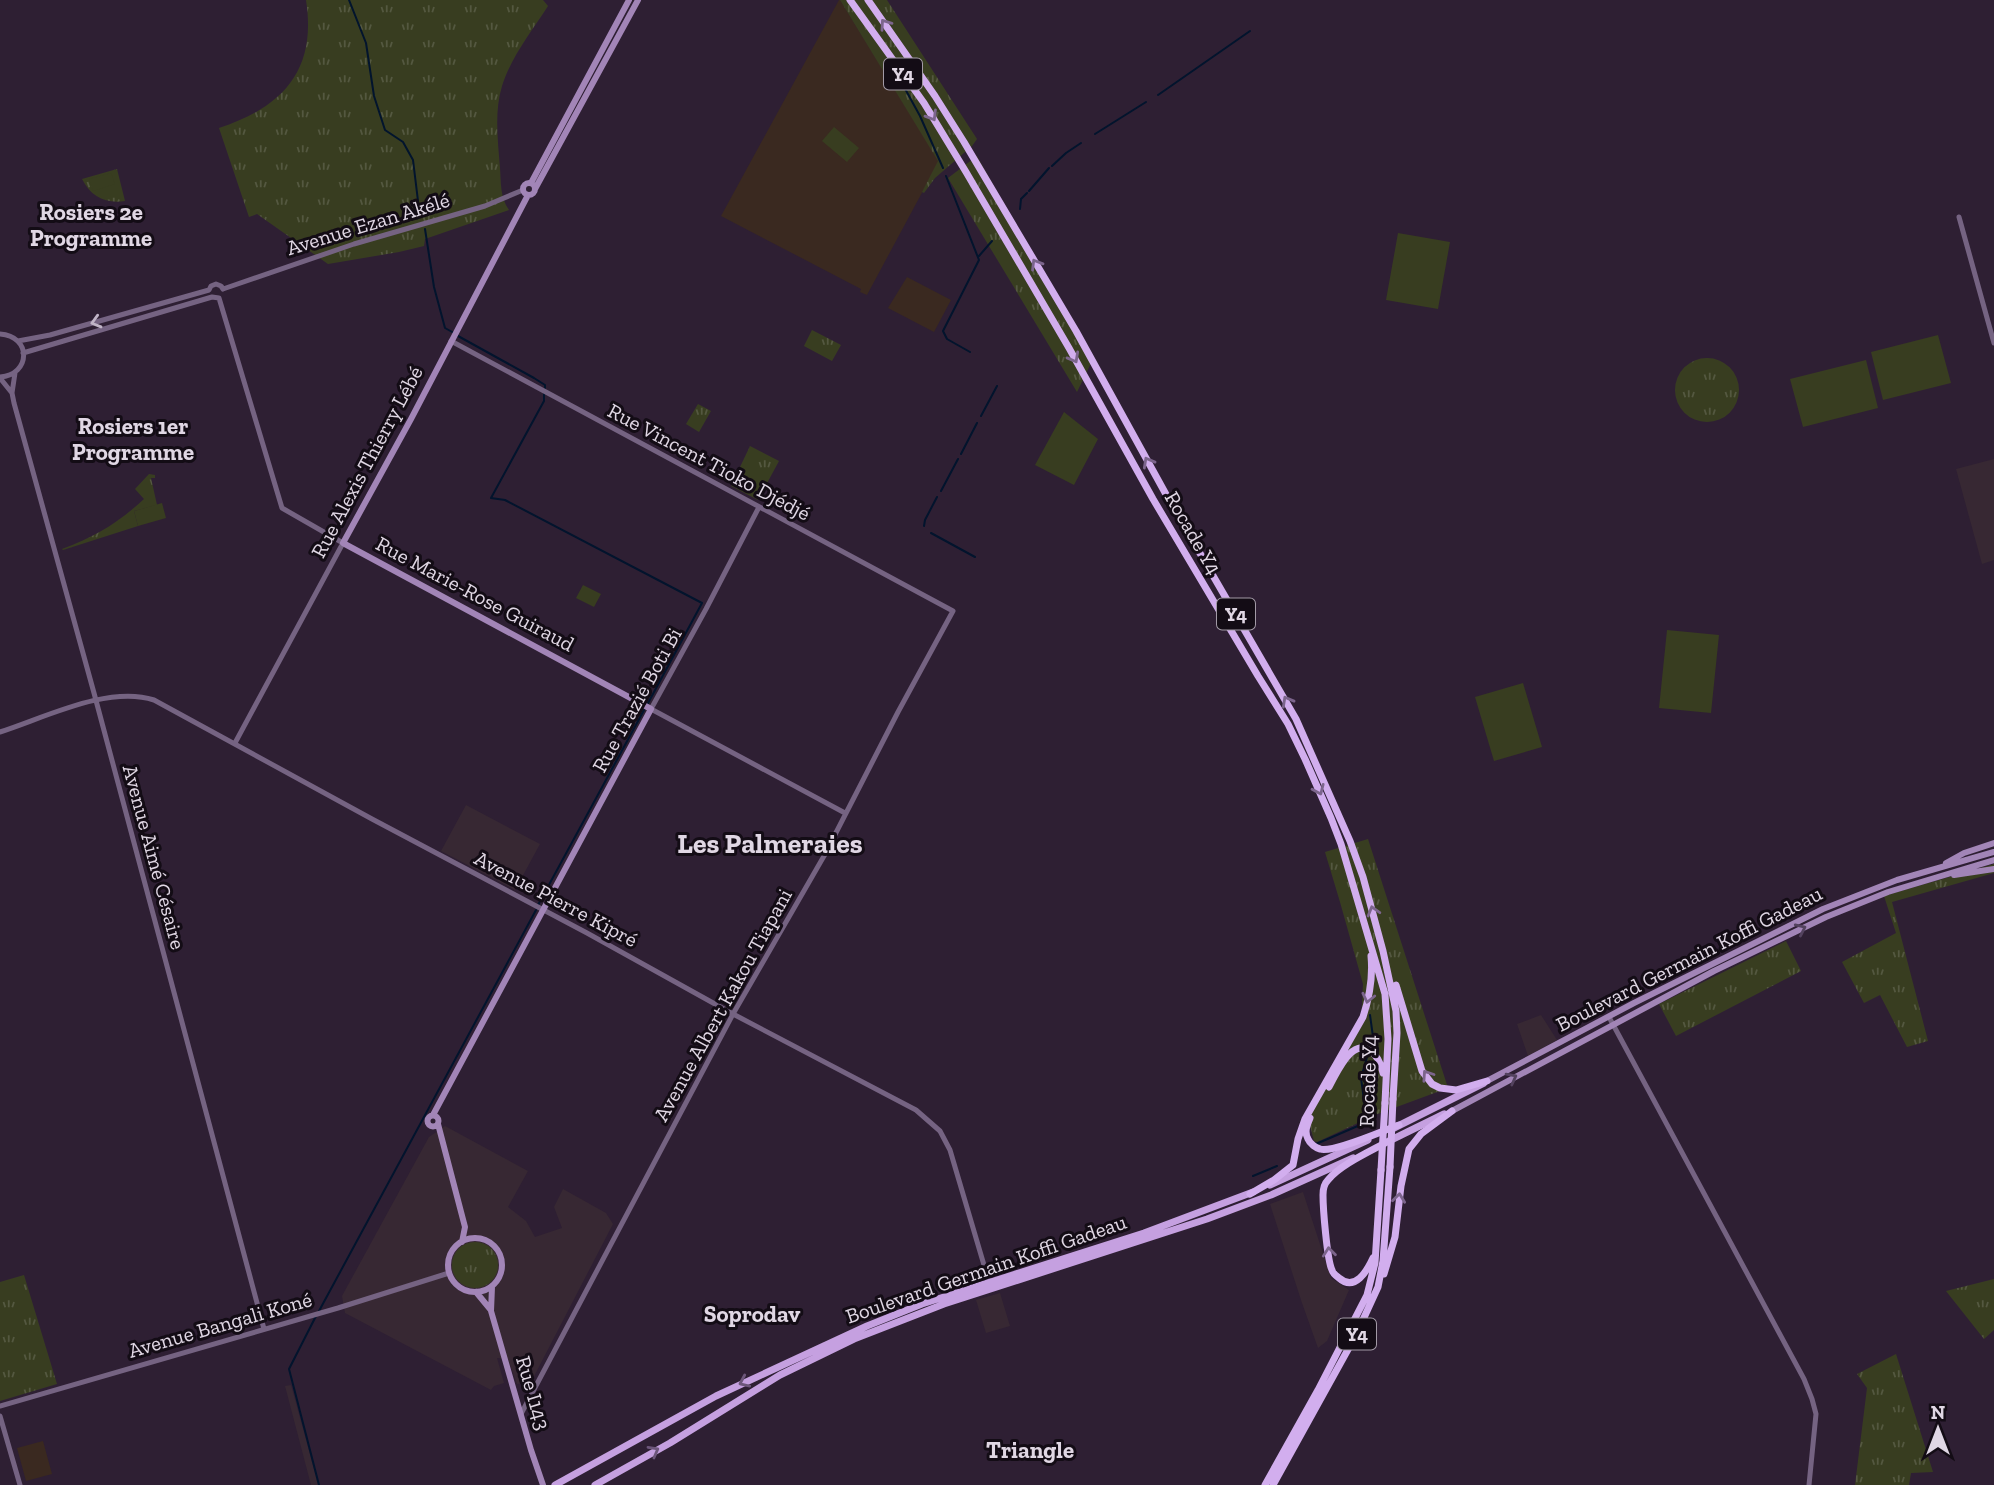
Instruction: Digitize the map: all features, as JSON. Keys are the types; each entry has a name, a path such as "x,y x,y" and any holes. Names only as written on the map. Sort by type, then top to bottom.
{"highway":[{"name":"Rocade Y4","path":"850,0 924,103 1069,348 1153,499 1288,724 1331,818 1380,976 1387,1012 1377,1244"},
{"name":"Rocade Y4","path":"868,0 964,142 1076,331 1168,498 1297,719 1350,841 1363,877 1396,1011 1390,1167 1383,1261 1378,1287"},
{"path":"1250,1194 1293,1165 1305,1119 1363,1017 1369,1001 1372,972 1367,931"},
{"path":"1383,951 1425,1076 1432,1084 1447,1090 1487,1082"},
{"path":"1385,1090 1381,1063 1376,1055 1365,1048 1351,1052 1308,1123 1308,1140 1319,1149 1328,1150 1399,1125"},
{"path":"1378,1287 1395,1237 1401,1185 1409,1149 1421,1133 1451,1111"},
{"path":"1377,1244 1373,1258 1359,1280 1343,1282 1336,1276 1330,1266 1324,1188 1339,1170 1387,1142"},
{"name":"Y4","path":"1265,1485 1363,1304 1372,1277 1377,1244"},
{"name":"Y4","path":"1273,1485 1356,1335 1378,1287"}],"main road":[{"path":"533,186 525,184 525,193 533,194 533,186 629,0"},
{"path":"533,186 638,0"},
{"name":"Rue Alexis Thierry Lébé","path":"343,543 451,341 525,193"},
{"name":"Rue Marie-Rose Guiraud","path":"343,543 652,709"},
{"name":"Rue Trazié Boti Bi","path":"465,1227 436,1125 428,1124 428,1120 652,709"},
{"path":"1925,871 1994,843"},
{"name":"Boulevard Germain Koffi Gadeau","path":"555,1485 716,1396 814,1349 902,1312 1115,1243 1250,1194 1487,1082 1823,909 1925,871 1994,852"},
{"name":"Boulevard Germain Koffi Gadeau","path":"595,1485 670,1443 780,1375 854,1339 932,1308 1207,1219 1271,1195 1451,1111 1714,971 1826,917 1928,879 1994,860"},
{"path":"1928,879 1994,869"},
{"path":"465,1227 477,1238 493,1244 502,1259 501,1274 492,1287 476,1293 459,1287 449,1273 448,1265 456,1246 477,1238"},
{"path":"462,1242 465,1227"},
{"name":"Rue I143","path":"492,1287 491,1311 543,1485"},
{"name":"Rue I143","path":"476,1293 491,1311"}],"street":[{"name":"Avenue Ezan Akélé","path":"223,289 354,244 525,193"},
{"path":"1959,217 1994,343"},
{"path":"18,341 210,294 219,298 223,289 216,284 211,286 210,294"},
{"path":"2,333 18,341 23,353 210,294"},
{"name":"Rue Marie-Rose Guiraud","path":"219,298 281,506 343,543"},
{"name":"Rue Vincent Tioko Djédjé","path":"451,341 953,611"},
{"name":"Avenue Aimé Césaire","path":"12,393 15,373 21,367 23,353"},
{"path":"0,378 15,373"},
{"name":"Avenue Aimé Césaire","path":"0,378 12,393 264,1329"},
{"name":"Rue Trazié Boti Bi","path":"652,709 759,507"},
{"name":"Rue Alexis Thierry Lébé","path":"235,743 343,543"},
{"name":"Avenue Albert Kakou Tiapani","path":"521,1414 733,1014 824,856 953,611"},
{"name":"Avenue Pierre Kipré","path":"0,732 96,700 123,695 146,697 161,703 733,1014 916,1110 933,1123 950,1150 989,1282"},
{"name":"Rue Marie-Rose Guiraud","path":"652,709 845,813"},
{"path":"1609,1017 1804,1379 1816,1414 1808,1485"},
{"name":"Avenue Bangali Koné","path":"0,1406 449,1273"},
{"path":"0,1416 20,1485"}],"shaded area":[{"path":"839,0 939,161 867,295 860,292 861,289 721,216"},
{"path":"907,277 951,300 934,332 888,308"},
{"path":"1994,459 1994,560 1982,564 1956,469"},
{"path":"466,805 540,844 515,890 441,851"},
{"path":"1541,1015 1557,1040 1528,1056 1517,1024"},
{"path":"445,1126 528,1171 508,1207 526,1221 535,1237 562,1228 554,1207 563,1189 606,1213 613,1224 529,1386 524,1383 517,1384 508,1359 497,1358 504,1383 491,1390 345,1313 342,1296 429,1137"},
{"path":"1303,1192 1331,1278 1349,1290 1327,1341 1318,1348 1270,1204"},
{"path":"1000,1293 1010,1326 986,1333 976,1300"},
{"path":"291,1385 318,1485 311,1485 285,1386"},
{"path":"43,1441 52,1474 26,1481 17,1448"}],"green space":[{"path":"306,0 543,0 548,6 511,65 502,86 498,106 501,184 509,210 425,239 424,246 328,264 257,214 249,217 219,128 261,109 278,97 291,82 306,47"},
{"path":"840,0 887,0 977,139 935,178 924,193 922,192 938,161"},
{"path":"834,127 859,148 847,162 822,141"},
{"path":"977,156 1094,357 1077,392 948,178"},
{"path":"117,169 125,201 100,198 82,179"},
{"path":"111,173 115,184 93,191 89,179"},
{"path":"1398,233 1450,242 1438,309 1386,300"},
{"path":"812,330 841,345 832,361 804,346"},
{"path":"1938,335 1951,383 1883,400 1871,352"},
{"path":"1707,358 1725,364 1733,372 1739,390 1733,408 1725,416 1707,422 1689,416 1681,408 1675,390 1681,372 1689,364"},
{"path":"1866,360 1878,408 1803,427 1790,379"},
{"path":"698,404 711,411 699,432 686,424"},
{"path":"1064,412 1098,439 1074,485 1035,465"},
{"path":"750,446 779,461 758,500 731,486"},
{"path":"149,474 155,475 155,478 151,478 157,505 134,511 138,526 62,549 85,540 134,508 144,499 135,489"},
{"path":"162,503 166,518 138,526 134,511"},
{"path":"583,585 601,594 594,607 576,598"},
{"path":"1667,630 1719,635 1711,713 1659,708"},
{"path":"1523,683 1542,747 1494,761 1475,697"},
{"path":"1368,839 1448,1088 1375,1115 1317,1142 1314,1141 1308,1118 1361,1026 1363,984 1325,852"},
{"path":"1994,864 1994,873 1892,902 1928,1041 1907,1047 1880,995 1864,1003 1842,962 1896,933 1884,896"},
{"path":"1786,941 1801,971 1676,1036 1659,1004"},
{"path":"475,1242 491,1249 498,1265 491,1281 475,1288 459,1281 452,1265 459,1249"},
{"path":"24,1275 57,1384 0,1401 0,1282"},
{"path":"1994,1279 1994,1330 1984,1339 1946,1291"},
{"path":"1896,1354 1933,1472 1911,1473 1909,1485 1855,1485 1867,1388 1857,1374"}],"waterway":[{"path":"349,0 366,43 374,96 385,130 403,142 413,160 418,201"},
{"path":"1158,95 1250,31"},
{"path":"892,65 920,116 943,168"},
{"path":"1095,134 1146,102"},
{"path":"1052,166 1081,143"},
{"path":"1029,191 1049,168"},
{"path":"946,176 979,260 943,331 947,339 970,352"},
{"path":"1020,209 1021,199 1027,193"},
{"path":"425,229 434,287 445,328 454,333"},
{"path":"979,256 992,241"},
{"path":"458,336 534,378 545,385 545,388"},
{"path":"981,416 997,386"},
{"path":"544,394 544,401 491,498 505,500 702,603 647,705"},
{"path":"961,454 977,423"},
{"path":"941,491 958,459"},
{"path":"924,526 937,497"},
{"path":"931,533 975,557"},
{"path":"538,905 644,710"},
{"path":"319,1311 536,910"},
{"path":"1370,1015 1374,1044"},
{"path":"1316,1144 1367,1122 1361,1078 1367,1057"},
{"path":"1253,1176 1277,1166"},
{"path":"316,1316 289,1369 319,1485"}],"district":[{"name":"Rosiers 2e Programme","path":"91,225"},
{"name":"Rosiers 1er Programme","path":"133,439"},
{"name":"Les Palmeraies","path":"770,843"},
{"name":"Soprodav","path":"752,1314"},
{"name":"Triangle","path":"1030,1450"}]}
